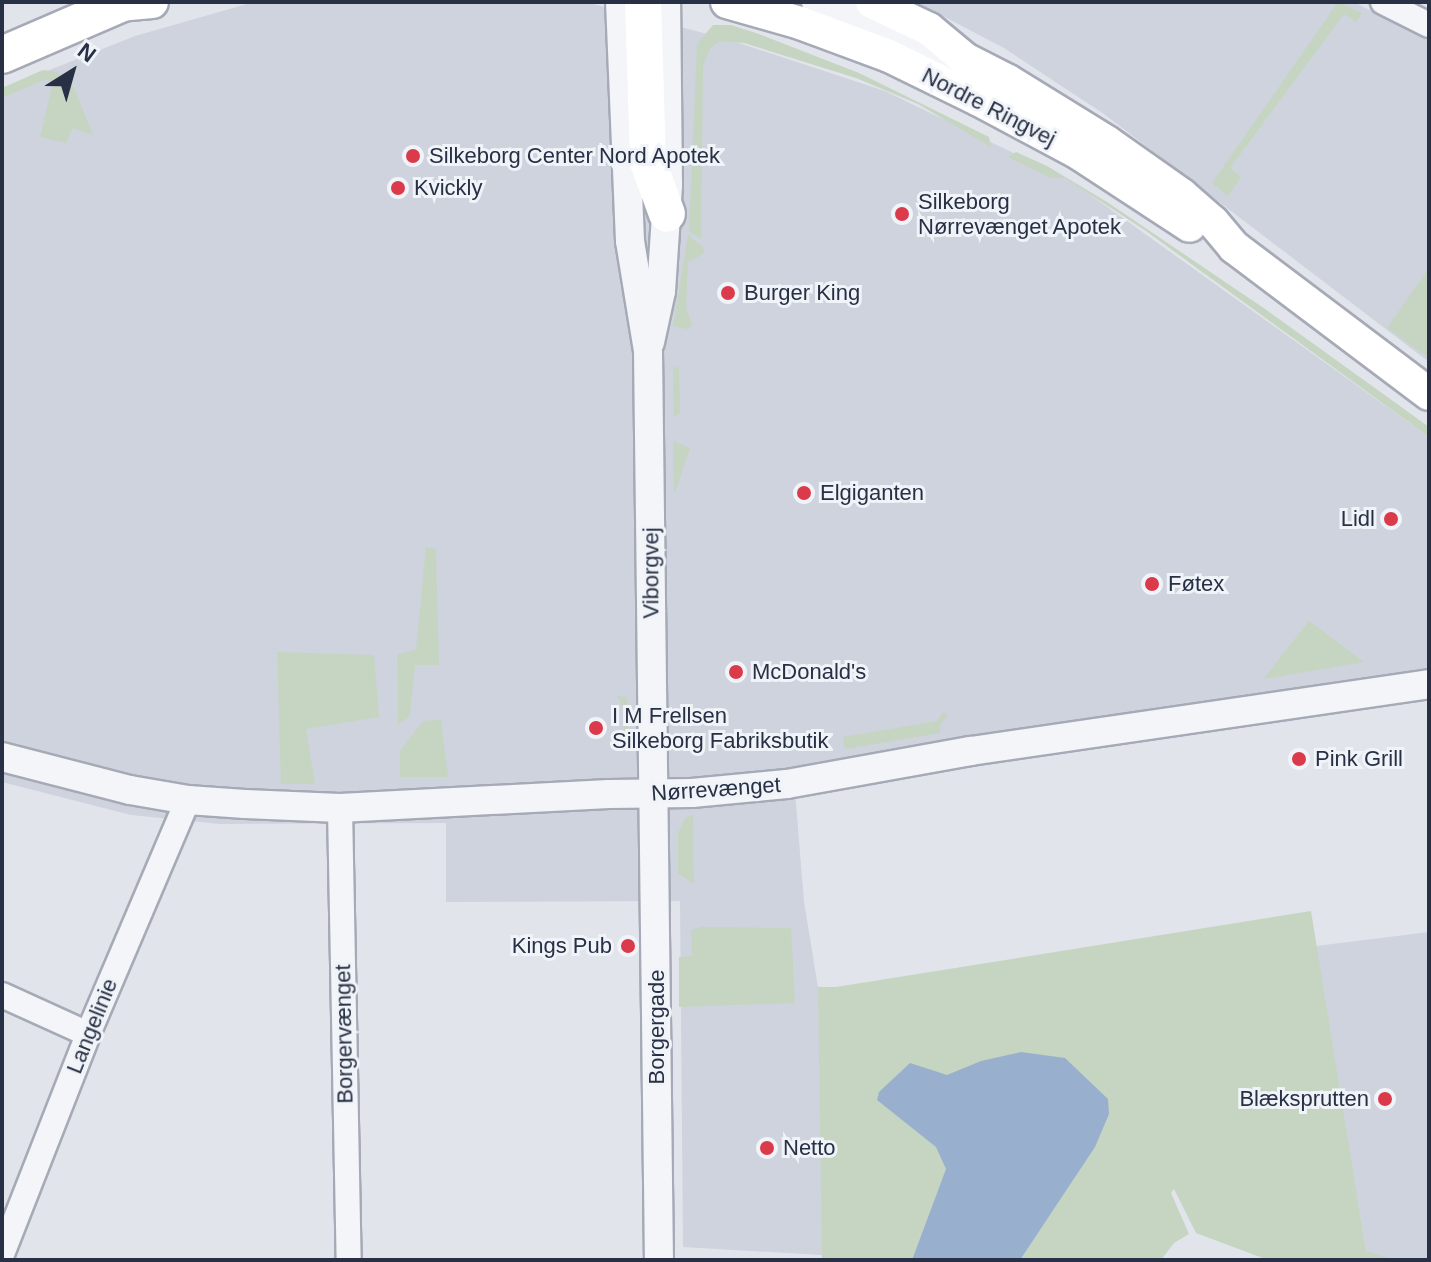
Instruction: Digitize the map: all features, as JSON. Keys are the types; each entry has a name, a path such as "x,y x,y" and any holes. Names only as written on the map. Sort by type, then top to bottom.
{"main road":[{"path":"2,30 63,2"},
{"path":"643,2 648,162 667,214"},
{"name":"Nordre Ringvej","path":"727,2 800,23 889,56 1080,154 1205,235 1234,247"},
{"name":"Nordre Ringvej","path":"872,2 929,29 965,59 1008,81 1107,142 1182,195 1213,222 1234,247 1429,394"},
{"path":"2,55 132,3"}],"street":[{"name":"Viborgvej","path":"620,2 630,241 648,351 655,795"},
{"name":"Viborgvej","path":"648,351 661,291 667,214 670,147 666,2"},
{"path":"816,2 922,47 965,59"},
{"path":"1383,2 1429,25"},
{"name":"Nørrevænget","path":"2,757 130,790 188,800 340,808 655,795 784,784 971,751 1429,684"},
{"name":"Borgergade","path":"655,795 659,1260"},
{"name":"Langelinie","path":"2,1254 88,1034 188,800"},
{"name":"Borgervænget","path":"340,808 349,1260"},
{"path":"2,995 88,1034"}],"shaded area":[{"path":"254,2 586,2 730,40 885,91 1071,181 1429,437 1429,699 795,791 804,902 818,987 837,1256 683,1247 680,901 446,902 446,823 220,824 131,815 2,782 2,89 135,36"},
{"path":"916,2 1354,2 1429,41 1429,362 1104,114 1004,48"},
{"name":"Blæksprutten","path":"1429,932 1429,1260 1396,1260 1366,1252 1316,946"}],"green space":[{"path":"1338,2 1362,13 1356,22 1344,14 1230,168 1241,177 1228,196 1212,183"},
{"path":"713,25 731,25 759,34 859,73 989,137 991,147 918,104 856,78 744,43 720,41 710,49 703,66 701,239 689,231 697,44"},
{"path":"43,70 57,72 74,88 93,135 73,128 66,143 40,137 53,82 46,79 2,98 2,88"},
{"path":"1016,152 1047,166 1107,202 1268,311 1429,427 1429,437 1146,231 1065,178 1051,178 1008,157"},
{"path":"688,235 703,247 705,253 688,262 686,308 692,324 688,329 673,326"},
{"path":"1429,268 1429,358 1387,328"},
{"path":"679,367 680,412 674,417 673,368"},
{"path":"673,441 690,448 675,492 674,491"},
{"path":"426,547 436,549 439,665 415,665 410,716 398,725 397,654 416,650"},
{"path":"1309,621 1364,662 1264,679 1273,667"},
{"path":"277,652 374,655 379,717 306,729 315,784 281,784"},
{"path":"617,696 627,697 628,744 624,742 623,708"},
{"path":"943,712 948,716 940,725 940,733 845,749 843,737 937,721"},
{"path":"441,720 448,777 400,777 400,751 423,721"},
{"path":"693,815 694,884 678,873 678,833 685,818"},
{"path":"1311,911 1366,1251 1396,1260 1268,1260 1196,1233 1174,1189 1171,1193 1189,1234 1174,1243 1161,1260 822,1260 818,987 836,987"},
{"path":"701,927 791,928 795,1003 679,1007 679,957 692,956 691,930"}],"water":[{"path":"1021,1052 1065,1058 1108,1099 1109,1114 1095,1147 1020,1260 912,1260 946,1169 936,1147 877,1100 879,1092 910,1063 947,1075 981,1061"}],"place":[{"name":"Silkeborg Center Nord Apotek","path":"413,156"},
{"name":"Kvickly","path":"398,188"},
{"name":"Silkeborg Nørrevænget Apotek","path":"902,214"},
{"name":"Burger King","path":"728,293"},
{"name":"Elgiganten","path":"804,493"},
{"name":"Lidl","path":"1391,519"},
{"name":"Føtex","path":"1152,584"},
{"name":"McDonald's","path":"736,672"},
{"name":"I M Frellsen Silkeborg Fabriksbutik","path":"596,728"},
{"name":"Pink Grill","path":"1299,759"},
{"name":"Kings Pub","path":"628,946"},
{"name":"Blæksprutten","path":"1385,1099"},
{"name":"Netto","path":"767,1148"}]}
